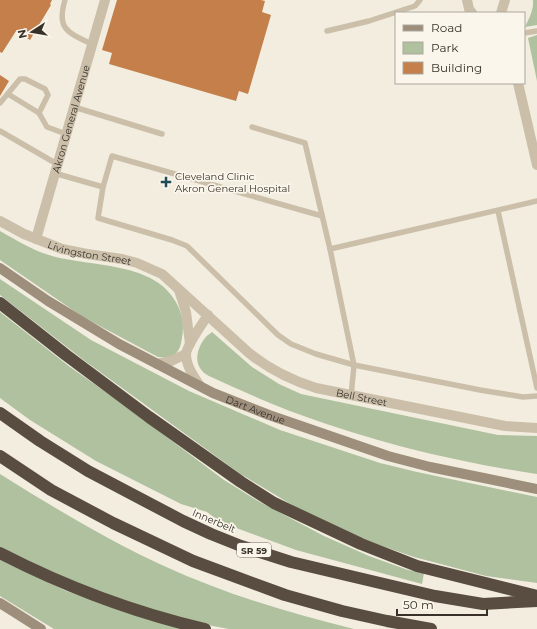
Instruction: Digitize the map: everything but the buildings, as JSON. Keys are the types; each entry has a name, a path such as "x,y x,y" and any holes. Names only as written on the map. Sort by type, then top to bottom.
{"highway":[{"path":"0,303 66,355 150,417 241,482 274,503 361,544 417,566 537,596"},
{"name":"Innerbelt","path":"0,413 40,441 88,471 131,495 190,524 240,546 291,562 435,596 483,604 537,601"},
{"path":"0,456 51,490 106,520 199,563 285,595 350,613 431,629"},
{"path":"0,553 36,572 109,602 139,612 205,629"}],"main road":[{"name":"Dart Avenue","path":"0,268 68,313 119,344 213,393 269,415 388,456 537,489"},
{"path":"0,603 41,629"}],"street":[{"name":"Akron General Avenue","path":"36,239 106,0"},
{"path":"467,0 471,12"},
{"path":"502,12 505,0"},
{"path":"518,84 537,165"},
{"name":"Livingston Street","path":"0,221 36,239 71,252 122,259 137,263 162,274 208,315"},
{"path":"178,288 186,312 188,364 193,376 200,386"},
{"path":"157,364 171,361 188,349 208,315"},
{"name":"Bell Street","path":"208,315 263,364 285,377 316,388 505,426 537,428"}],"lane":[{"path":"65,0 61,18 62,25 75,36 92,44"},
{"path":"397,12 415,6 420,0"},
{"path":"327,31 369,21 395,13"},
{"path":"525,34 537,31"},
{"path":"0,103 20,79 26,78 45,89 48,95 39,113"},
{"path":"8,94 39,113 47,127 66,134"},
{"path":"74,107 162,134"},
{"path":"252,127 305,143 330,249 354,365 351,396"},
{"path":"0,131 56,168 103,187"},
{"path":"322,216 112,156 103,187 98,218 172,240 187,246 273,329 291,344 316,354 354,365 480,390 522,396 537,396"},
{"path":"330,249 537,201"},
{"path":"498,211 537,388"}],"green space":[{"path":"533,0 537,0 537,25 525,27 532,11"},
{"path":"537,35 537,81 528,38"},
{"path":"0,231 30,248 49,255 121,268 139,273 155,280 168,291 178,306 181,314 183,334 180,348 172,356 158,357 83,317 0,260"},
{"path":"0,279 91,340 189,391 280,430 380,463 537,497 537,583 486,576 414,557 362,539 307,514 239,473 85,361 0,295"},
{"path":"0,312 70,367 120,402 224,480 258,501 324,536 369,556 408,570 424,573 422,584 296,550 220,522 207,512 181,504 96,461 30,420 0,398"},
{"path":"212,332 252,367 279,384 301,394 498,435 537,436 537,474 477,464 388,443 289,411 255,397 209,376 200,369 197,359 199,348 206,337"},
{"path":"0,474 101,534 164,566 210,585 258,602 354,629 229,629 166,615 52,575 0,548"},
{"path":"0,558 66,591 186,629 54,629 0,596"}],"place":[{"name":"Cleveland Clinic Akron General Hospital","path":"166,182"}]}
